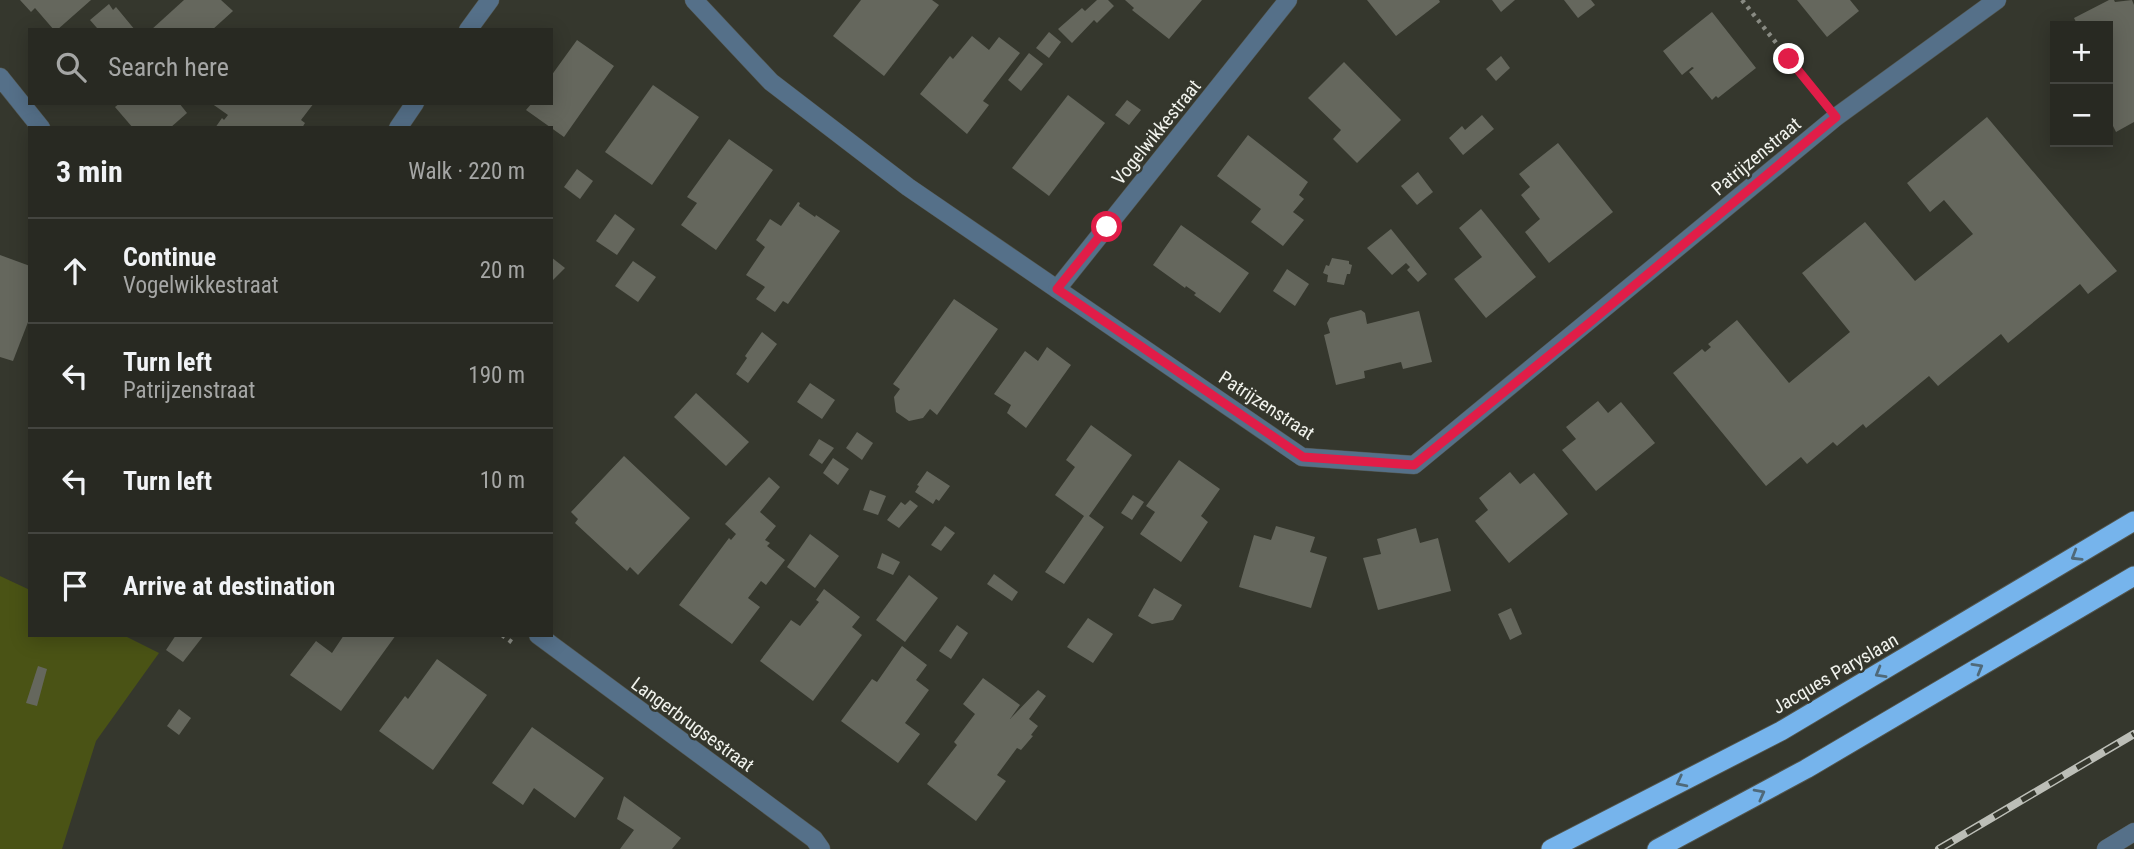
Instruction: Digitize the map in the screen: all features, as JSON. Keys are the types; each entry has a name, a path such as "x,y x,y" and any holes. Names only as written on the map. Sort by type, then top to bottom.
{"highway":[{"name":"Jacques Paryslaan","path":"1551,849 1781,731 2134,521"},
{"path":"1657,849 1806,769 2134,576"}],"street":[{"path":"469,28 490,0"},
{"name":"Patrijzenstraat","path":"694,0 771,82 908,187 1303,457 1414,465 1836,117 1997,0"},
{"name":"Vogelwikkestraat","path":"1057,289 1288,0"},
{"path":"0,77 39,126"},
{"path":"399,126 414,105"},
{"name":"Langerbrugsestraat","path":"541,637 814,839 821,849"},
{"path":"2106,849 2134,832"}],"path":[{"path":"1742,0 1836,117"}],"green space":[{"path":"0,576 28,589 28,637 127,637 159,653 96,741 62,849 0,849"}],"building":[{"path":"20,0 91,0 59,28 52,28 35,8 31,12"},
{"path":"184,0 221,0 233,11 214,28 153,28"},
{"path":"861,0 932,0 939,5 884,76 833,36"},
{"path":"1097,0 1108,0 1114,6 1097,23 1094,20 1072,43 1058,29 1082,8 1085,11"},
{"path":"1125,0 1202,0 1169,39 1132,10 1134,8"},
{"path":"1367,0 1439,0 1440,2 1396,36"},
{"path":"1492,0 1515,0 1501,12"},
{"path":"1564,0 1591,0 1595,5 1578,18"},
{"path":"1797,0 1850,0 1859,11 1827,37"},
{"path":"2109,0 2132,0 2134,5 2134,122 2116,132 2113,126 2113,21 2076,21 2074,18"},
{"path":"109,4 113,10 116,7 133,28 97,28 90,20"},
{"path":"1712,12 1756,68 1712,100 1689,72 1694,68 1682,75 1663,51"},
{"path":"1049,32 1061,42 1049,58 1036,48"},
{"path":"972,36 989,50 999,37 1020,53 983,101 989,105 967,134 920,94 950,56 953,59"},
{"path":"577,40 614,66 564,137 553,129 553,126 549,126 526,110 530,105 553,105 553,73"},
{"path":"1029,53 1043,64 1021,91 1008,80"},
{"path":"1501,56 1510,68 1496,81 1486,69"},
{"path":"1344,62 1401,120 1357,163 1333,139 1341,130 1308,98"},
{"path":"653,85 699,117 652,185 605,152"},
{"path":"1068,95 1105,123 1049,196 1012,168"},
{"path":"1127,100 1141,110 1129,125 1115,115"},
{"path":"181,105 187,113 172,126 131,126 115,107"},
{"path":"214,105 312,105 301,120 305,123 303,126 216,126 228,115"},
{"path":"1482,115 1494,129 1463,155 1449,138 1462,126 1465,130"},
{"path":"1987,117 2117,271 2088,294 2080,284 2008,343 2001,334 1938,386 1929,376 1866,428 1863,424 1837,446 1833,442 1807,464 1801,457 1766,486 1673,373 1702,349 1705,352 1711,347 1708,344 1737,320 1789,383 1850,332 1802,273 1865,222 1915,281 1973,234 1944,200 1930,212 1907,183"},
{"path":"1248,135 1308,182 1299,195 1304,199 1293,212 1304,220 1283,246 1251,222 1261,209 1217,176"},
{"path":"729,139 773,170 716,250 681,225 697,203 687,197"},
{"path":"1558,143 1613,212 1549,263 1525,232 1540,219 1521,195 1530,187 1519,174"},
{"path":"577,169 593,181 580,199 564,187"},
{"path":"1418,172 1433,192 1417,205 1401,186"},
{"path":"798,202 799,206 840,231 788,304 783,301 775,312 756,299 765,287 746,275 765,247 756,240 770,219 781,226"},
{"path":"1481,209 1536,277 1486,318 1454,279 1482,257 1459,228"},
{"path":"615,214 635,229 617,255 596,241"},
{"path":"1181,225 1249,273 1220,313 1194,295 1196,293 1153,265"},
{"path":"1391,229 1427,274 1418,282 1407,270 1410,267 1406,263 1392,275 1367,248"},
{"path":"0,255 28,265 28,322 13,361 0,357"},
{"path":"1332,258 1349,261 1352,265 1344,285 1327,282 1328,275 1323,273"},
{"path":"553,259 565,268 553,280"},
{"path":"633,261 656,277 638,302 615,286"},
{"path":"1287,269 1309,284 1295,306 1273,291"},
{"path":"954,299 998,329 937,415 930,409 923,418 909,421 896,412 894,397 900,389 893,384"},
{"path":"1361,310 1365,313 1367,324 1419,311 1432,362 1403,369 1401,362 1364,371 1365,378 1336,385 1324,335 1330,333 1327,323 1330,318"},
{"path":"762,332 777,344 748,383 736,374"},
{"path":"1047,347 1071,365 1026,428 1007,413 1011,405 994,394 1025,351 1038,361"},
{"path":"810,383 835,400 822,419 797,402"},
{"path":"696,393 749,442 726,466 674,417"},
{"path":"1598,401 1608,413 1621,402 1655,443 1596,491 1562,450 1576,439 1566,427"},
{"path":"1091,425 1132,455 1089,516 1104,527 1064,584 1045,572 1084,516 1055,495 1075,467 1066,460"},
{"path":"857,432 873,443 862,460 846,448"},
{"path":"819,439 834,448 822,464 809,455"},
{"path":"624,456 690,518 638,575 630,567 627,571 575,523 578,519 571,512"},
{"path":"833,458 849,469 838,485 823,473"},
{"path":"1179,460 1220,489 1201,516 1208,522 1181,562 1140,534 1155,512 1146,506"},
{"path":"927,471 950,486 939,501 936,499 933,504 915,492"},
{"path":"1510,472 1520,484 1534,473 1568,514 1509,563 1475,521 1488,510 1479,498"},
{"path":"769,477 780,487 760,512 776,526 765,540 770,543 767,546 785,560 766,585 761,581 748,598 760,607 732,644 679,605 729,538 731,540 736,534 725,524"},
{"path":"870,490 886,496 878,515 863,510"},
{"path":"1133,495 1144,502 1132,520 1121,513"},
{"path":"910,500 918,506 899,528 887,520 901,502 905,505"},
{"path":"945,526 955,533 941,551 931,545"},
{"path":"1276,526 1315,537 1310,552 1327,557 1311,608 1239,587 1254,535 1271,540"},
{"path":"1416,528 1420,543 1438,538 1451,591 1378,610 1363,558 1381,554 1377,539"},
{"path":"810,534 839,556 815,588 787,567"},
{"path":"882,553 900,562 893,575 877,568"},
{"path":"994,574 1018,592 1012,601 987,584"},
{"path":"909,575 938,598 905,642 876,620"},
{"path":"1154,588 1182,605 1173,620 1152,624 1138,616"},
{"path":"824,589 860,617 852,627 862,635 813,701 760,661 791,620 800,626 819,602 816,600"},
{"path":"1511,608 1522,634 1510,640 1498,614"},
{"path":"1088,618 1113,634 1093,663 1067,647"},
{"path":"957,625 968,633 951,659 939,651"},
{"path":"175,637 202,637 183,662 166,650"},
{"path":"343,637 395,637 341,711 290,675 316,641 332,653"},
{"path":"902,646 927,665 916,680 929,690 905,723 920,734 898,763 841,721 872,679 877,682"},
{"path":"437,659 487,695 433,770 379,731 405,696 408,699"},
{"path":"38,666 47,669 37,706 26,703"},
{"path":"983,678 1020,705 1010,719 1038,690 1046,696 1029,719 1038,726 1031,735 1033,736 1021,750 1017,748 997,775 1006,781 976,821 927,784 957,745 954,742 975,714 963,704"},
{"path":"179,709 191,718 179,735 167,726"},
{"path":"532,727 604,778 575,818 534,788 523,805 492,783"},
{"path":"624,796 681,838 672,849 620,849 634,830 617,819"}],"railway":[{"path":"1939,849 2134,734"}],"route":[{"path":"1107,227 1057,289 1303,457 1414,465 1836,117 1789,59"}]}
